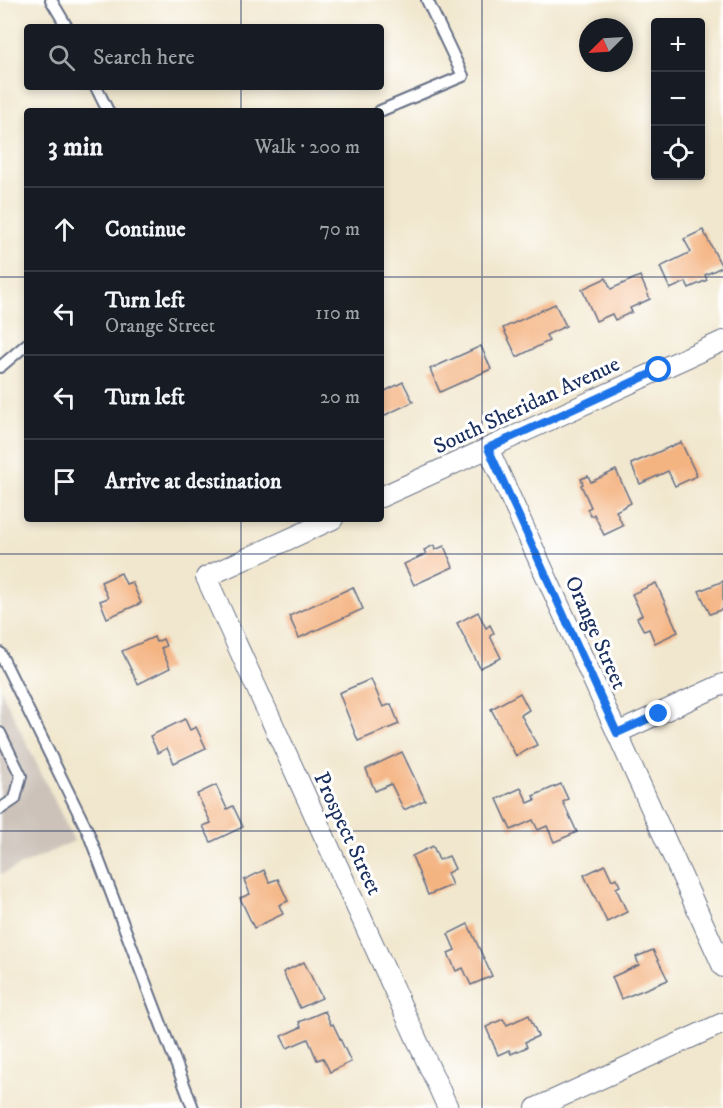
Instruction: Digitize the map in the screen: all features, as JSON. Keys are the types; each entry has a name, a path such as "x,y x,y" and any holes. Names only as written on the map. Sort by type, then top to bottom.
{"street":[{"name":"South Sheridan Avenue","path":"384,496 723,341"},
{"name":"Orange Street","path":"488,448 723,967"},
{"name":"Prospect Street","path":"326,522 206,577 448,1108"},
{"path":"617,733 723,684"},
{"path":"536,1108 723,1023"}],"lane":[{"path":"51,0 65,24"},
{"path":"384,109 463,76 427,0"},
{"path":"98,90 106,108"},
{"path":"0,367 24,347"},
{"path":"0,653 88,832 193,1108"},
{"path":"0,733 21,776 15,799 0,809"}],"shaded area":[{"path":"0,688 74,841 0,875"}],"building":[{"path":"703,230 722,267 705,275 707,280 689,288 686,282 670,289 660,267 691,252 684,239"},
{"path":"640,276 650,299 630,308 632,312 615,320 612,314 596,321 582,289 606,278 611,289"},
{"path":"555,304 566,326 546,335 549,341 517,357 503,328"},
{"path":"481,346 491,369 440,392 430,369"},
{"path":"403,382 413,402 384,416 384,392"},
{"path":"681,442 697,476 675,486 668,471 640,484 631,464"},
{"path":"616,470 631,503 616,511 623,526 604,535 594,514 591,516 587,509 591,507 581,485 583,484 581,479 588,476 591,482"},
{"path":"434,545 435,550 444,546 453,567 414,585 404,564 426,554 424,550"},
{"path":"121,573 126,584 132,582 141,603 107,618 100,601 108,598 101,582"},
{"path":"723,581 723,609 710,614 699,591"},
{"path":"656,583 678,632 655,643 649,629 644,631 637,618 642,615 632,594"},
{"path":"353,587 363,609 299,638 289,616"},
{"path":"478,612 486,628 490,625 494,633 490,636 501,658 480,668 457,623"},
{"path":"154,637 156,642 163,639 166,646 161,648 170,668 138,684 122,651"},
{"path":"371,679 383,707 391,704 399,724 358,741 339,693"},
{"path":"520,693 529,710 521,715 537,745 516,756 491,709"},
{"path":"185,719 190,730 196,727 206,748 174,763 167,748 158,753 150,736"},
{"path":"402,752 425,800 404,810 391,784 375,791 366,769"},
{"path":"561,784 568,799 563,802 577,832 554,842 547,826 538,830 533,820 511,830 497,799 521,788 528,803 535,800 533,796"},
{"path":"216,785 227,809 233,806 243,827 211,842 203,826 211,823 197,794"},
{"path":"433,846 439,860 449,856 455,869 447,873 452,885 428,895 412,856"},
{"path":"605,865 612,880 616,878 620,886 616,888 627,912 607,922 584,875"},
{"path":"264,870 269,882 278,879 288,901 279,905 283,914 254,928 240,898 250,894 244,880"},
{"path":"468,924 492,976 471,985 463,968 456,971 448,953 455,950 448,934"},
{"path":"653,950 668,980 621,999 612,977 639,965 636,957"},
{"path":"304,962 322,998 300,1008 283,972"},
{"path":"325,1011 351,1062 330,1072 323,1058 317,1060 308,1039 287,1048 281,1036 301,1027 299,1022"},
{"path":"529,1015 538,1036 525,1042 527,1047 511,1054 509,1050 498,1055 486,1027 503,1019 507,1025"}],"route":[{"path":"659,370 488,448 617,733 659,714"}]}
